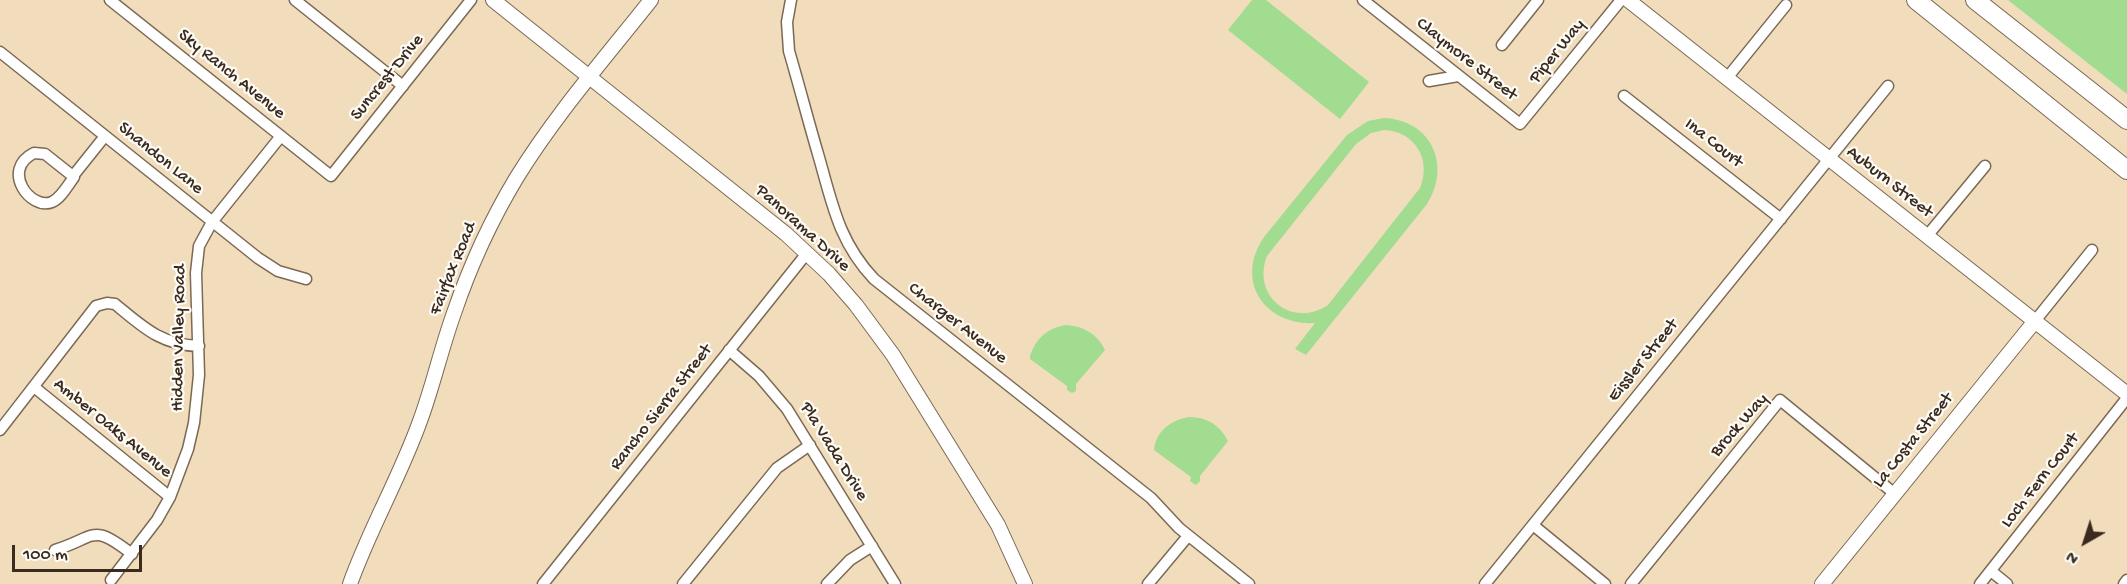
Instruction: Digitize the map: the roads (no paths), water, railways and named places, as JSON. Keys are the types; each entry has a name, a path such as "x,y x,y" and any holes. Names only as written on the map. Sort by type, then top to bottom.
{"highway":[{"path":"1916,0 2127,170"},
{"path":"1976,0 2127,120"}],"main road":[{"name":"Panorama Drive","path":"493,0 786,234 856,305 893,355 993,517 1025,584"},
{"name":"Fairfax Road","path":"350,584 413,441 454,313 481,245 498,210 529,158 556,120 651,0"},
{"name":"Auburn Street","path":"1628,0 2127,396"},
{"name":"La Costa Street","path":"1822,584 2035,321"}],"street":[{"name":"Sky Ranch Avenue","path":"110,0 331,176"},
{"path":"295,0 403,86"},
{"name":"Suncrest Drive","path":"331,176 471,0"},
{"name":"Charger Avenue","path":"791,0 787,22 789,51 838,224 856,259 874,279 1151,498 1188,536 1249,584"},
{"name":"Claymore Street","path":"1363,0 1520,124"},
{"path":"1502,45 1538,0"},
{"name":"Piper Way","path":"1520,124 1621,0"},
{"path":"1727,78 1786,5"},
{"name":"Shandon Lane","path":"0,52 266,264 284,273 306,279"},
{"path":"1429,81 1458,76"},
{"name":"Eissler Street","path":"1485,584 1888,86"},
{"name":"Ina Court","path":"1624,96 1781,219"},
{"path":"73,176 45,154 39,153 34,153 24,159 15,175 21,189 38,202 54,201 105,136"},
{"name":"Hidden Valley Road","path":"111,580 157,520 170,497 186,457 198,399 196,260 205,234 280,136"},
{"path":"1928,236 1985,166"},
{"path":"2035,321 2092,250"},
{"name":"Rancho Sierra Street","path":"543,584 807,253"},
{"path":"0,430 96,306 107,303 115,304 160,338 173,343 199,346"},
{"name":"Pla Vada Drive","path":"729,350 775,393 810,445 895,584"},
{"name":"Amber Oaks Avenue","path":"34,387 170,497"},
{"name":"Loch Fern Court","path":"1980,584 2127,396"},
{"name":"Brock Way","path":"1631,584 1780,400 1895,494"},
{"path":"683,584 777,468 810,445"},
{"path":"1533,525 1605,584"},
{"path":"55,550 70,546 84,537 98,534 112,538 132,554"},
{"path":"1148,584 1188,536"},
{"path":"827,584 850,560 872,546"},
{"path":"1991,571 2007,584"},
{"path":"2124,584 2127,580"}]}
